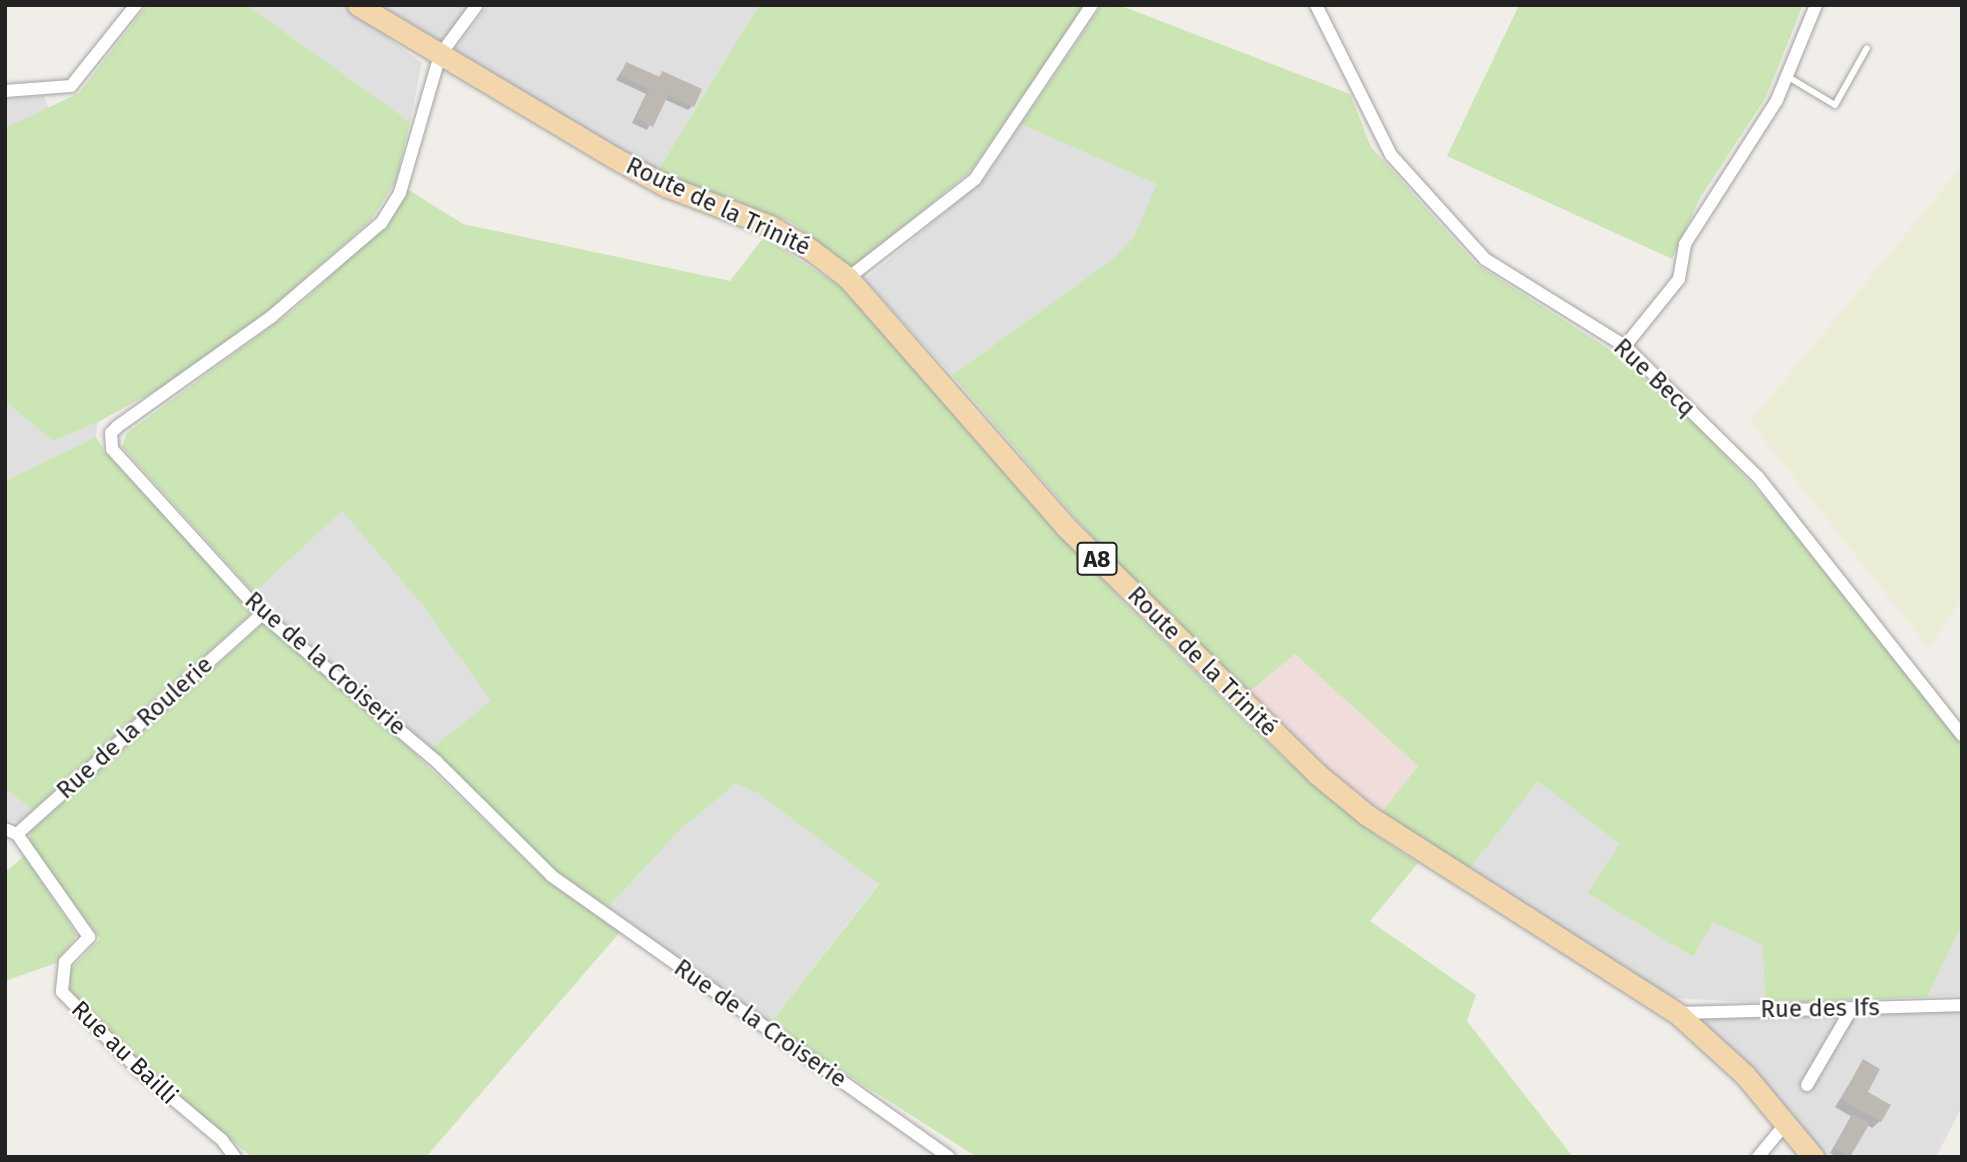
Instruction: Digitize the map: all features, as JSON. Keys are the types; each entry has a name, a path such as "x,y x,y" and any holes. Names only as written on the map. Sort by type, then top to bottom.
{"main road":[{"name":"Route de la Trinité","path":"358,5 666,186 770,226 811,250 848,278 1066,527 1316,773 1367,816 1678,1013 1745,1075 1787,1122 1813,1157"}],"street":[{"path":"5,91 71,86 136,5"},
{"path":"440,55 477,5"},
{"path":"848,278 975,179 1092,5"},
{"name":"Rue Becq","path":"1316,5 1391,155 1485,259 1625,346 1758,477 1962,735"},
{"path":"1625,346 1679,279 1685,244 1790,78 1816,5"},
{"name":"Rue de la Croiserie","path":"440,55 400,193 381,223 271,317 111,433 113,449 262,614 437,762 552,876 949,1157"},
{"name":"Rue de la Roulerie","path":"11,831 262,614"},
{"name":"Rue au Bailli","path":"11,831 89,937 65,962 62,992 141,1072 222,1140 235,1157"},
{"name":"Rue des Ifs","path":"1678,1013 1962,1005"},
{"path":"1807,1085 1852,1008"},
{"path":"1758,1157 1787,1122"}],"lane":[{"path":"1790,78 1835,105 1867,48"}],"shaded area":[{"path":"247,5 345,5 422,63 410,122"},
{"path":"376,5 470,5 441,44"},
{"path":"488,5 759,5 657,172 452,53"},
{"path":"44,96 49,109 5,128 5,99"},
{"path":"1021,124 1158,184 1134,236 1113,259 952,375 865,280 984,179"},
{"path":"5,401 53,441 98,422 96,437 5,481"},
{"path":"342,511 422,603 492,701 431,749 275,616 254,593"},
{"path":"1295,654 1418,766 1380,814 1242,698"},
{"path":"1538,780 1621,844 1587,893 1693,957 1713,921 1764,945 1765,1003 1672,998 1467,872"},
{"path":"735,784 758,793 879,883 769,1025 608,907 681,829"},
{"path":"5,789 33,810 20,822 5,819"},
{"path":"1962,924 1962,995 1927,997 1954,937"},
{"path":"1962,1011 1962,1106 1936,1157 1825,1157 1791,1112 1705,1032 1706,1019"}],"green space":[{"path":"147,5 247,5 410,122 396,181 371,220 268,311 164,386 98,422 53,441 5,401 5,128 79,93"},
{"path":"759,5 1085,5 971,171 852,268 791,222 657,172"},
{"path":"1102,5 1119,5 1350,94 1371,147 1476,264 1623,358 1700,428 1772,506 1962,745 1962,924 1927,997 1765,1003 1763,945 1713,922 1693,957 1587,893 1620,844 1538,781 1467,872 1380,814 1418,766 1295,654 1242,698 1078,521 952,375 1113,259 1134,236 1157,184 1021,124"},
{"path":"1519,5 1803,5 1766,97 1700,198 1672,259 1447,156"},
{"path":"1962,166 1962,598 1929,648 1750,422"},
{"path":"407,189 463,224 730,281 764,237 838,285 870,315 1048,521 1128,606 1281,756 1376,835 1418,863 1370,921 1476,995 1467,1021 1573,1157 977,1157 769,1025 879,884 758,793 735,784 681,829 608,907 555,872 431,749 491,701 421,603 342,511 254,593 122,447 127,433 296,308 384,226"},
{"path":"96,437 105,452 253,612 33,810 5,789 5,481"},
{"path":"263,624 383,723 547,881 620,932 426,1157 252,1157 148,1072 70,991 70,970 100,939 30,844 30,832"},
{"path":"24,856 77,935 56,963 5,981 5,872"}],"building":[{"path":"626,62 660,77 662,71 702,89 694,107 668,95 653,127 636,118 649,89 620,76"},
{"path":"1863,1059 1880,1069 1868,1092 1891,1105 1881,1122 1841,1099"},
{"path":"1852,1114 1870,1123 1850,1157 1833,1148"}]}
